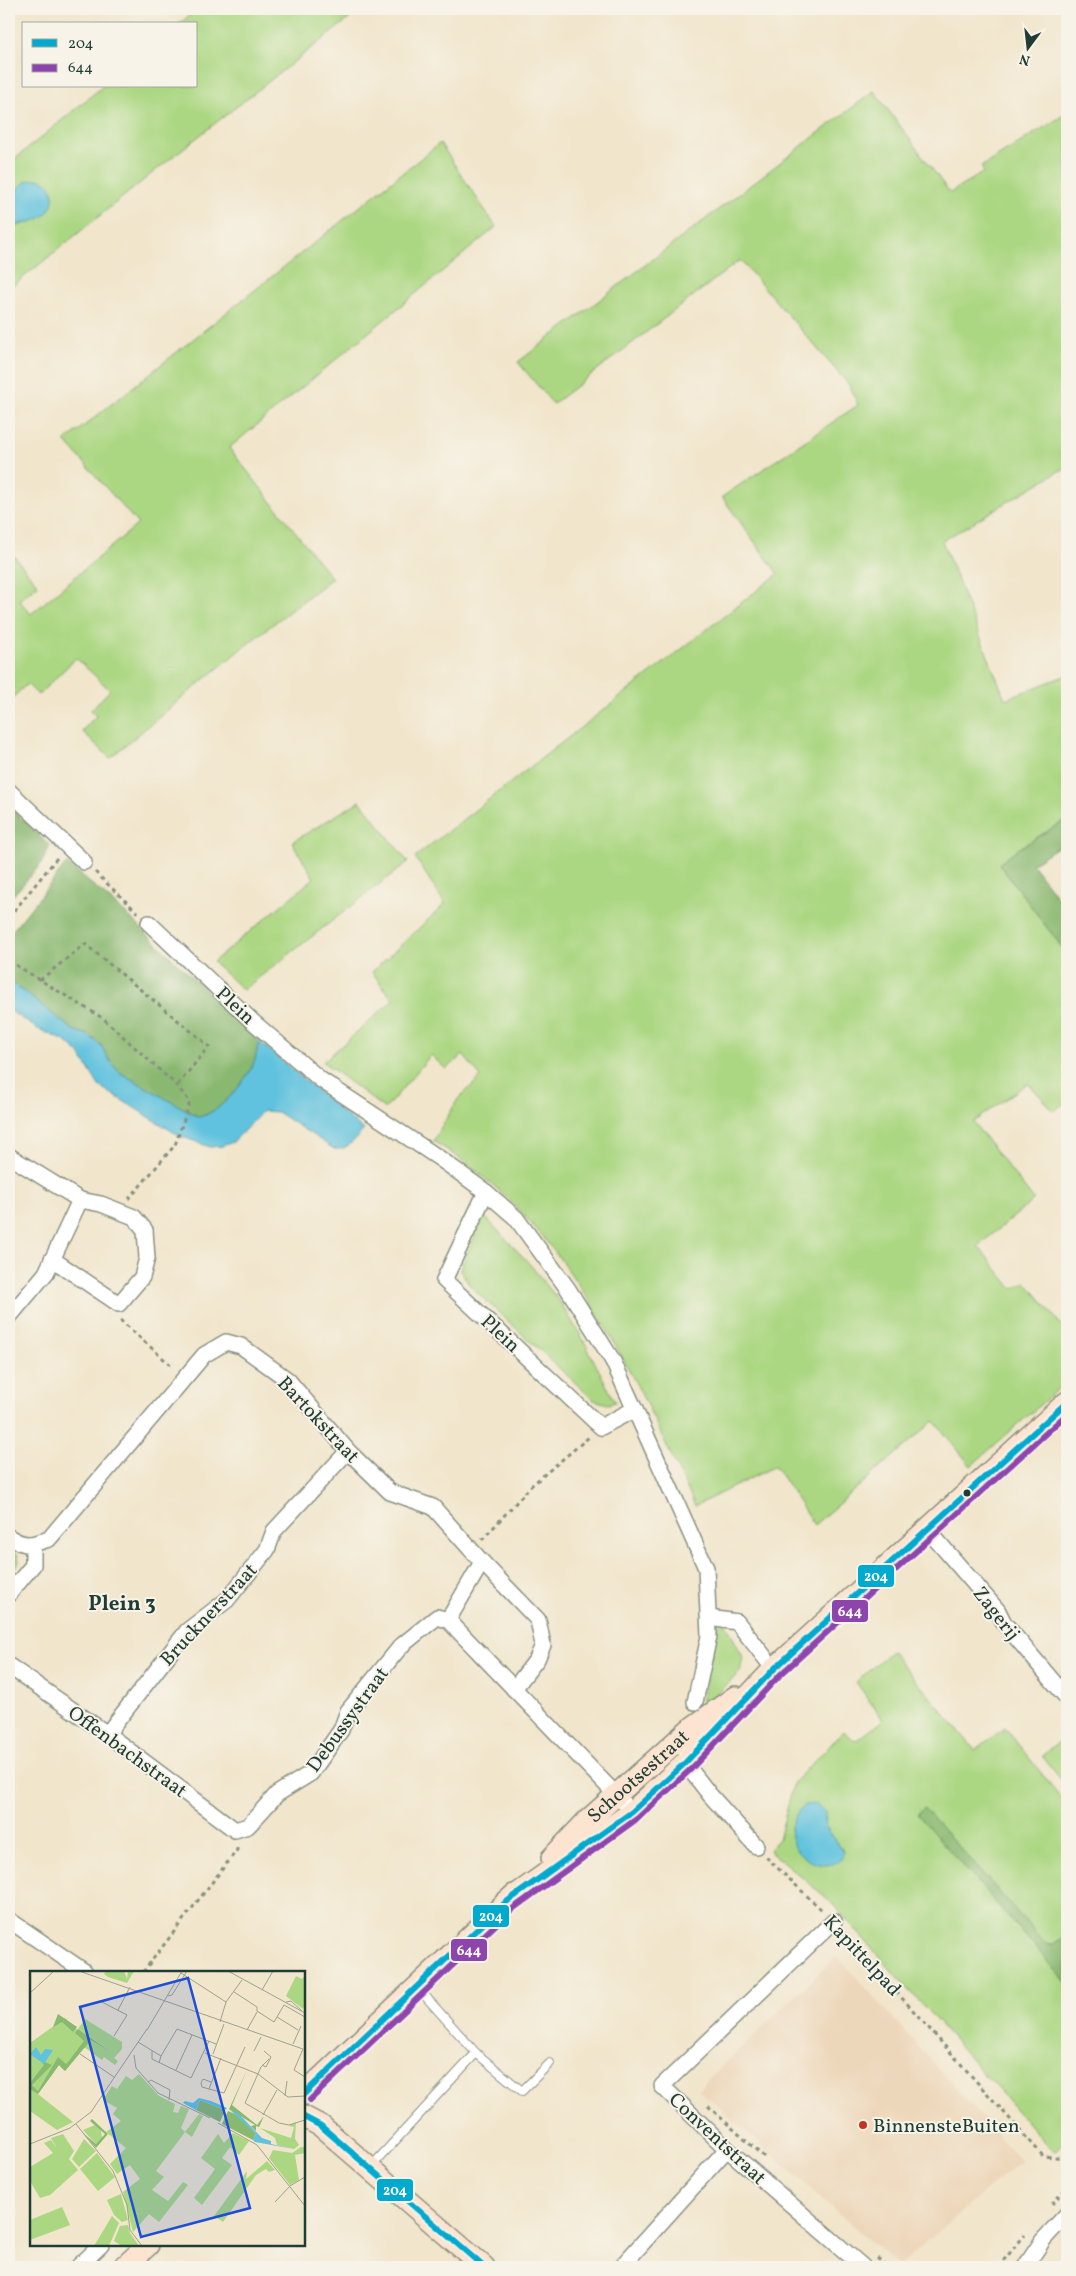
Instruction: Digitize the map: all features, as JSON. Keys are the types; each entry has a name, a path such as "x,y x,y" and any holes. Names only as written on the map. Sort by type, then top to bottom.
{"main road":[{"name":"Schootsestraat","path":"505,1903 632,1812 685,1763 766,1676 1067,1402"},
{"name":"Schootsestraat","path":"305,2093 616,1795 689,1730 723,1703 766,1676"},
{"path":"305,2118 321,2126 484,2267"},
{"path":"124,2267 147,2246"}],"street":[{"path":"9,791 84,862"},
{"name":"Plein","path":"149,923 252,1021 321,1080 439,1158 486,1192 516,1218 568,1289 613,1361 706,1568 709,1636 694,1702"},
{"path":"9,1156 80,1200 101,1204 134,1217 144,1230 147,1258 142,1277 119,1304 52,1259"},
{"name":"Plein","path":"486,1192 444,1280 601,1427"},
{"path":"9,1317 46,1273 80,1200"},
{"name":"Bartokstraat","path":"33,1544 49,1539 204,1355 226,1342 240,1346 288,1380 348,1451 390,1492 433,1507 477,1557 538,1620 543,1645 537,1659 514,1689"},
{"path":"601,1427 635,1410"},
{"name":"Brucknerstraat","path":"107,1734 187,1631 227,1600 267,1550 274,1531 348,1451"},
{"name":"Zagerij","path":"927,1529 998,1611 1004,1623 1067,1698"},
{"path":"9,1537 21,1544 33,1544 32,1564 9,1594"},
{"path":"477,1557 448,1620 632,1812"},
{"name":"Debussystraat","path":"241,1828 277,1794 311,1773 341,1730 348,1711 401,1646 437,1617 448,1620"},
{"path":"709,1618 738,1622 766,1676"},
{"name":"Offenbachstraat","path":"9,1666 241,1828"},
{"path":"689,1730 685,1763 710,1795 756,1846"},
{"path":"9,1920 84,1971"},
{"name":"Conventstraat","path":"834,1921 662,2086 728,2149 863,2267"},
{"path":"621,2267 728,2149"},
{"path":"1025,2267 1043,2240 1067,2214"},
{"path":"78,2267 100,2246"}],"lane":[{"path":"417,1987 476,2053 522,2091 550,2063"},
{"path":"369,2169 476,2053"}],"path":[{"path":"9,917 68,847"},
{"path":"84,862 149,923"},
{"path":"40,980 85,944 209,1046 177,1086"},
{"path":"9,961 104,1019 177,1086 190,1102 175,1145 118,1211"},
{"path":"119,1304 113,1311 134,1334 185,1378"},
{"path":"477,1557 532,1485 601,1427"},
{"path":"144,1971 237,1850 241,1828"},
{"name":"Kapittelpad","path":"756,1846 834,1921 1043,2156 1067,2158"}],"shaded area":[{"name":"BinnensteBuiten","path":"837,1956 1021,2161 898,2266 698,2089"}],"green space":[{"path":"197,9 343,9 350,18 181,150 9,289 9,229 41,218 19,187 9,198 9,164 101,88 198,88 198,22 181,22"},
{"path":"874,91 950,193 984,172 981,167 1067,113 1067,469 1061,470 942,541 1005,699 1067,675 1067,819 1015,851 999,864 1067,954 1067,1101 1054,1111 1028,1083 973,1122 1034,1200 978,1246 1013,1289 1026,1282 1067,1332 1067,1381 971,1466 934,1421 814,1525 775,1466 695,1506 619,1352 590,1303 558,1256 521,1213 480,1174 433,1141 458,1099 481,1077 463,1055 446,1069 431,1055 385,1109 323,1062 393,1000 372,972 445,904 415,857 778,574 722,497 858,405 849,385 740,260 553,404 518,362"},
{"path":"440,143 496,227 229,448 332,578 241,649 110,758 82,731 96,716 91,710 110,690 76,658 38,695 27,684 9,701 9,550 38,585 19,600 31,614 138,524 65,441"},
{"path":"360,801 408,862 243,990 213,962 314,878 292,842"},
{"path":"9,806 50,846 41,864 9,900"},
{"path":"1067,819 1067,841 1032,864 1067,910 1067,954 999,864 1015,851"},
{"path":"67,863 124,912 259,1041 255,1061 247,1075 229,1098 215,1110 199,1117 119,1072 101,1045 88,1035 73,1030 9,980 9,935"},
{"path":"484,1216 528,1262 560,1302 584,1341 615,1402 608,1404 594,1400 472,1288 460,1270"},
{"path":"9,1550 18,1555 19,1562 9,1575"},
{"path":"724,1620 743,1657 740,1672 699,1712 717,1627"},
{"path":"891,1651 975,1750 1005,1728 1067,1805 1067,1965 1051,1945 1046,1945 918,1814 1067,1983 1067,2141 1057,2151 1052,2150 828,1899 769,1850 779,1839 794,1782 844,1731 855,1741 883,1720 856,1682","holes":["805,1805 826,1818 825,1826 844,1852"]},
{"path":"1067,1735 1067,1771 1064,1774 1067,1779 1064,1783 1042,1756"},
{"path":"924,1808 1046,1944 1051,1945 1067,1936 1067,1983 917,1814"}],"water":[{"path":"38,179 44,181 52,190 53,201 51,207 42,217 9,229 9,198 26,181"},
{"path":"9,980 73,1030 88,1035 101,1045 119,1072 199,1117 215,1110 236,1090 253,1064 259,1041 364,1130 347,1146 334,1149 277,1112 263,1111 233,1142 222,1146 210,1147 180,1136 99,1086 79,1053 65,1041 36,1028 9,1010"},
{"path":"815,1804 825,1811 825,1826 844,1852 838,1861 827,1865 816,1863 804,1857 795,1847 791,1835 793,1820 804,1805"}],"transit line":[{"name":"204","path":"305,2093 505,1903 632,1812 685,1763 774,1669 1067,1402"},
{"name":"644","path":"310,2100 511,1910 638,1818 691,1769 780,1675 1067,1414"},
{"name":"204","path":"305,2118 321,2126 484,2267"}],"place":[{"name":"BinnensteBuiten","path":"863,2125"}],"district":[{"name":"Plein 3","path":"122,1603"}]}
